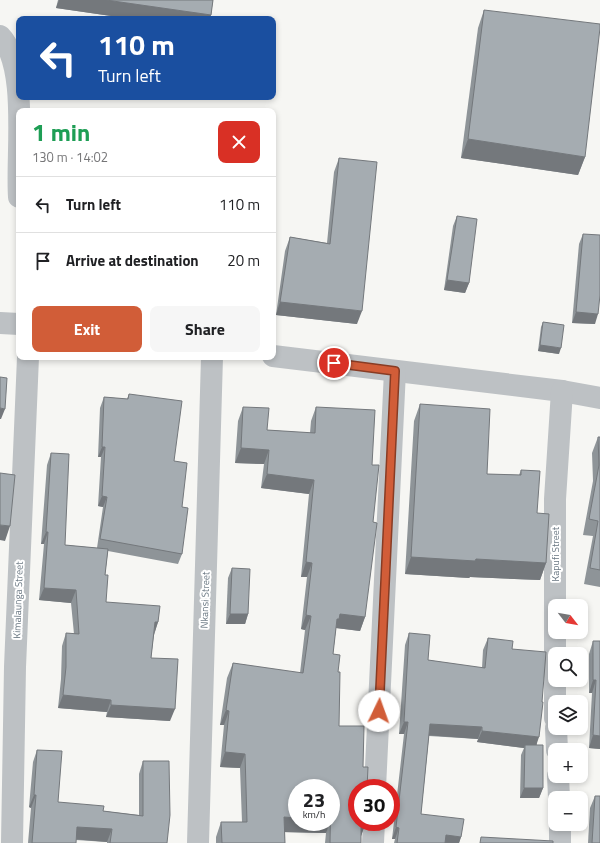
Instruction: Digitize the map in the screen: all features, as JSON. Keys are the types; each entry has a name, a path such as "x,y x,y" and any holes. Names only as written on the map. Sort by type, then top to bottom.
{"street":[{"path":"0,36 10,51 16,83"},
{"path":"0,322 16,324"},
{"path":"276,356 562,391 600,398"},
{"name":"Kimalaunga Street","path":"12,843 15,667 28,360"},
{"name":"Nkansi Street","path":"198,843 212,360"},
{"path":"375,779 395,371"},
{"name":"Kapufi Street","path":"555,695 555,499 562,391"},
{"path":"373,843 374,831"},
{"path":"560,831 560,843"}],"building":[{"path":"106,0 213,0 211,15"},
{"path":"484,10 600,24 585,157 468,139"},
{"path":"339,158 377,162 362,311 280,302 290,237 330,244"},
{"path":"457,216 477,219 469,283 447,280"},
{"path":"583,234 600,235 600,295 598,314 576,312"},
{"path":"543,322 564,325 561,348 540,345"},
{"path":"0,377 7,378 5,409 0,408"},
{"path":"129,394 182,401 174,461 187,463 182,507 188,508 182,554 100,539 107,497 102,496 105,447 102,447 104,397 128,399"},
{"path":"420,404 490,409 487,474 521,475 521,470 540,471 537,513 549,514 546,563 411,557"},
{"path":"243,407 269,408 267,430 315,433 316,407 375,410 372,465 379,465 373,522 377,523 365,617 340,614 339,619 337,619 333,654 340,655 338,672 340,672 339,726 364,726 363,767 368,767 367,779 348,779 348,831 361,831 361,843 330,843 330,831 340,831 340,779 288,779 288,817 284,817 285,843 222,843 221,822 247,822 245,754 225,752 229,711 226,710 233,663 303,673 311,616 306,615 312,563 306,562 314,480 267,474 269,450 241,448"},
{"path":"598,437 600,437 600,570 590,568 598,521 589,519 599,465"},
{"path":"51,453 69,454 65,545 108,549 105,575 108,575 106,602 160,606 158,622 155,622 151,658 178,659 175,709 111,705 111,700 63,695 66,667 66,633 79,634 76,590 44,588"},
{"path":"0,473 15,475 10,526 0,525"},
{"path":"232,568 250,569 248,614 230,614"},
{"path":"409,633 430,635 428,660 485,668 488,638 513,641 512,649 546,652 539,737 482,731 482,727 430,724 421,814 464,819 461,837 446,835 445,843 397,843 399,831 400,831 400,792 408,722 404,722"},
{"path":"593,641 600,641 600,736 593,735 596,680 593,680"},
{"path":"525,745 543,745 543,788 524,788"},
{"path":"37,750 62,751 58,802 104,806 103,811 143,816 143,761 169,761 170,815 167,843 110,843 112,829 77,827 76,843 32,843 36,795 34,795"},
{"path":"595,796 600,796 600,843 592,843"},
{"path":"481,837 553,841 553,843 480,843"}],"route":[{"path":"334,363 395,371 379,711"}]}
